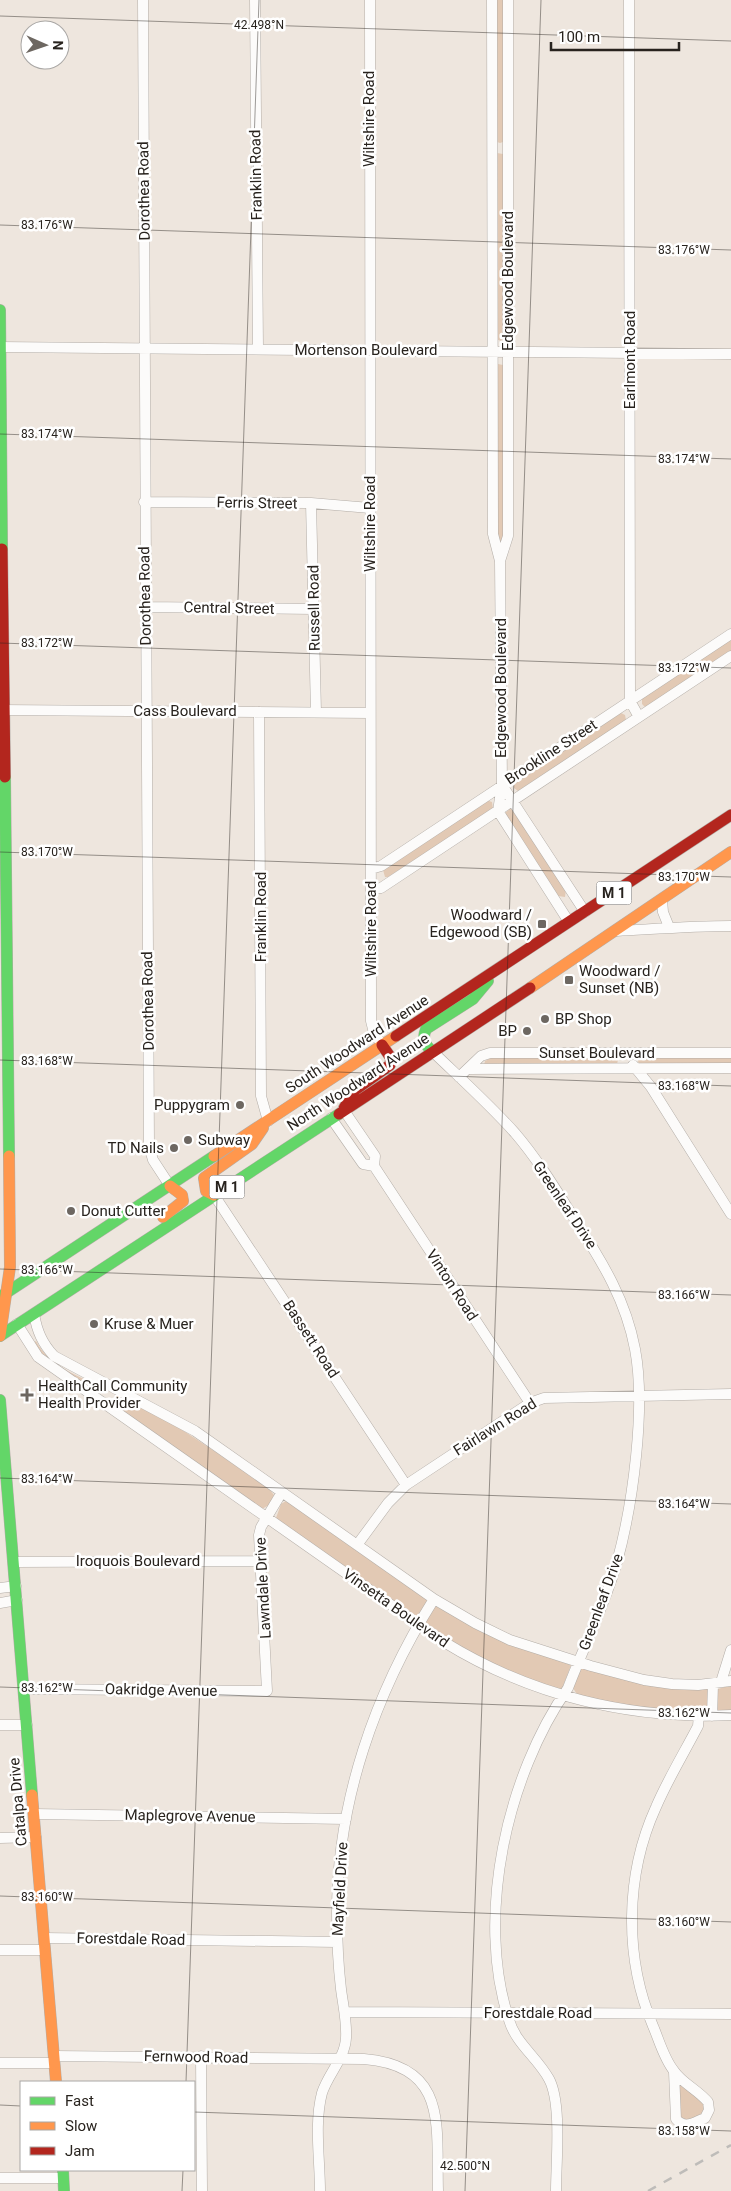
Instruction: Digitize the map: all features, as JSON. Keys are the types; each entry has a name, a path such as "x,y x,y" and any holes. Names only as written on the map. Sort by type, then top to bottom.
{"main road":[{"path":"0,310 4,1012 10,1267 4,1295 0,1336"},
{"name":"South Woodward Avenue","path":"4,1295 731,815"},
{"name":"North Woodward Avenue","path":"0,1336 616,931 731,852"},
{"path":"432,1051 425,1045 423,1036 426,1030 473,999 496,970"},
{"path":"343,1109 355,1090 390,1065 391,1058 382,1045"},
{"path":"214,1195 206,1192 203,1182 204,1178 252,1144 268,1121"},
{"path":"82,1281 107,1255 179,1206 183,1201 182,1195 170,1186"},
{"name":"Catalpa Drive","path":"0,1400 56,2081"},
{"path":"63,2174 64,2191"}],"street":[{"name":"Dorothea Road","path":"142,0 147,445 144,502 149,1146 152,1160 170,1186"},
{"name":"Franklin Road","path":"255,0 258,349"},
{"name":"Wiltshire Road","path":"370,0 371,1021 374,1033 382,1045"},
{"name":"Edgewood Boulevard","path":"492,0 492,534 500,561 502,785 498,811"},
{"name":"Edgewood Boulevard","path":"500,561 508,536 508,0"},
{"name":"Earlmont Road","path":"629,0 630,701"},
{"name":"Mortenson Boulevard","path":"0,347 731,354"},
{"name":"Ferris Street","path":"144,502 311,503 370,508"},
{"name":"Russell Road","path":"311,503 316,712"},
{"name":"Central Street","path":"145,607 314,609"},
{"name":"Brookline Street","path":"371,869 381,866 731,634"},
{"name":"Brookline Street","path":"371,889 381,888 731,656"},
{"path":"630,701 640,717"},
{"name":"Cass Boulevard","path":"2,710 370,713"},
{"name":"Franklin Road","path":"259,712 261,1096 268,1121"},
{"path":"502,785 585,912"},
{"path":"498,811 569,922"},
{"path":"662,900 663,912 669,927"},
{"path":"616,931 669,927 731,926"},
{"name":"Greenleaf Drive","path":"432,1051 515,1133 529,1151 606,1268 619,1296 632,1336 637,1365 636,1446 627,1520 606,1596 564,1694 555,1706 524,1770 510,1817 500,1865 496,1904 496,1944 506,2012 517,2039 545,2072 553,2090 556,2108 556,2191"},
{"name":"Sunset Boulevard","path":"459,1077 481,1056 490,1053 731,1053"},
{"path":"627,1053 635,1068 651,1087 731,1214"},
{"name":"Sunset Boulevard","path":"468,1069 731,1068"},
{"name":"Vinton Road","path":"343,1109 375,1156 374,1166 530,1403"},
{"name":"Vinton Road","path":"331,1118 364,1164 374,1166"},
{"name":"Bassett Road","path":"214,1195 406,1485"},
{"name":"Vinsetta Boulevard","path":"34,1314 39,1336 45,1347 54,1356 195,1431 434,1599 475,1623 510,1640 578,1662 644,1680 684,1685 722,1682"},
{"name":"Vinsetta Boulevard","path":"17,1324 38,1357 418,1624 470,1658 498,1672 549,1692 646,1712 712,1716 731,1715"},
{"path":"102,1402 111,1386"},
{"name":"Fairlawn Road","path":"357,1545 388,1503 406,1485 530,1403 544,1398 731,1394"},
{"name":"Lawndale Drive","path":"267,1691 260,1531 282,1492"},
{"name":"Iroquois Boulevard","path":"14,1562 261,1561"},
{"path":"0,1588 16,1586"},
{"name":"Mayfield Drive","path":"320,2191 319,2114 322,2095 328,2076 339,2059 346,2043 345,2012 337,1942 338,1880 346,1819 358,1767 373,1722 394,1670 418,1624 434,1599"},
{"path":"0,1602 17,1600"},
{"path":"712,1716 731,1650"},
{"name":"Oakridge Avenue","path":"24,1689 267,1691"},
{"path":"674,2072 708,2102 709,2110 705,2118 688,2125 681,2124 676,2119 674,2072 647,2013 638,1983 632,1942 633,1896 640,1853 655,1809 698,1726 699,1715"},
{"path":"0,1725 27,1725"},
{"name":"Maplegrove Avenue","path":"34,1814 346,1819"},
{"path":"0,1838 36,1837"},
{"name":"Forestdale Road","path":"0,1950 45,1944 337,1942"},
{"name":"Forestdale Road","path":"345,2012 731,2014"},
{"path":"201,2056 202,2191"},
{"name":"Fernwood Road","path":"0,2063 54,2059 201,2056 391,2062 412,2075 426,2089 434,2106 437,2122 438,2191"},
{"path":"0,2178 63,2174"}],"shaded area":[{"path":"495,0 505,0 503,142 500,143 497,142"},
{"path":"497,153 503,154 504,340 501,341 496,339"},
{"path":"498,364 503,365 504,537 500,543 497,543"},
{"path":"731,639 731,652 645,707 642,704 642,697"},
{"path":"621,713 625,715 626,720 518,791 514,788 514,782"},
{"path":"486,800 492,802 493,809 388,877 385,877 383,870"},
{"path":"511,808 566,889 565,897 558,896 505,813"},
{"path":"731,1056 731,1065 639,1064 638,1061 640,1057"},
{"path":"493,1057 614,1057 618,1060 617,1064 484,1065 485,1061"},
{"path":"36,1341 55,1363 99,1386 100,1391 95,1393 38,1352 33,1343"},
{"path":"115,1396 127,1399 167,1421 257,1480 274,1495 269,1505 262,1509 111,1403"},
{"path":"286,1501 428,1599 420,1616 415,1617 276,1518 281,1504"},
{"path":"436,1606 499,1640 571,1665 562,1689 549,1688 513,1675 438,1632 426,1624 426,1620"},
{"path":"579,1669 705,1688 708,1690 708,1710 704,1713 639,1708 578,1696 573,1688"},
{"path":"731,1685 731,1711 719,1711 716,1708 718,1689"},
{"path":"679,2082 705,2104 703,2113 689,2120 679,2117"}],"railway":[{"path":"648,2191 731,2145"}],"traffic: fast":[{"path":"0,310 2,549"},
{"path":"5,777 9,1156"},
{"path":"432,1051 424,1041 426,1029 473,999 488,981"},
{"path":"0,1336 339,1114"},
{"path":"0,1297 214,1156"},
{"path":"0,1400 32,1795"},
{"path":"63,2171 64,2191"}],"traffic: slow":[{"path":"530,988 731,852"},
{"path":"214,1156 396,1036"},
{"path":"214,1195 206,1191 204,1178 252,1144 263,1128"},
{"path":"0,1336 10,1267 9,1156"},
{"path":"163,1217 183,1201 182,1195 170,1186"},
{"path":"32,1795 56,2081"}],"traffic: jam":[{"path":"2,549 5,777"},
{"path":"396,1036 731,815"},
{"path":"339,1114 530,988"},
{"path":"344,1108 355,1090 390,1065 391,1058 382,1045"}],"place":[{"name":"Woodward / Edgewood (SB)","path":"542,924"},
{"name":"Woodward / Sunset (NB)","path":"569,980"},
{"name":"BP Shop","path":"545,1019"},
{"name":"BP","path":"527,1031"},
{"name":"Puppygram","path":"240,1105"},
{"name":"Subway","path":"188,1140"},
{"name":"TD Nails","path":"174,1148"},
{"name":"Donut Cutter","path":"71,1211"},
{"name":"Kruse & Muer","path":"94,1324"},
{"name":"HealthCall Community Health Provider","path":"27,1395"}]}
